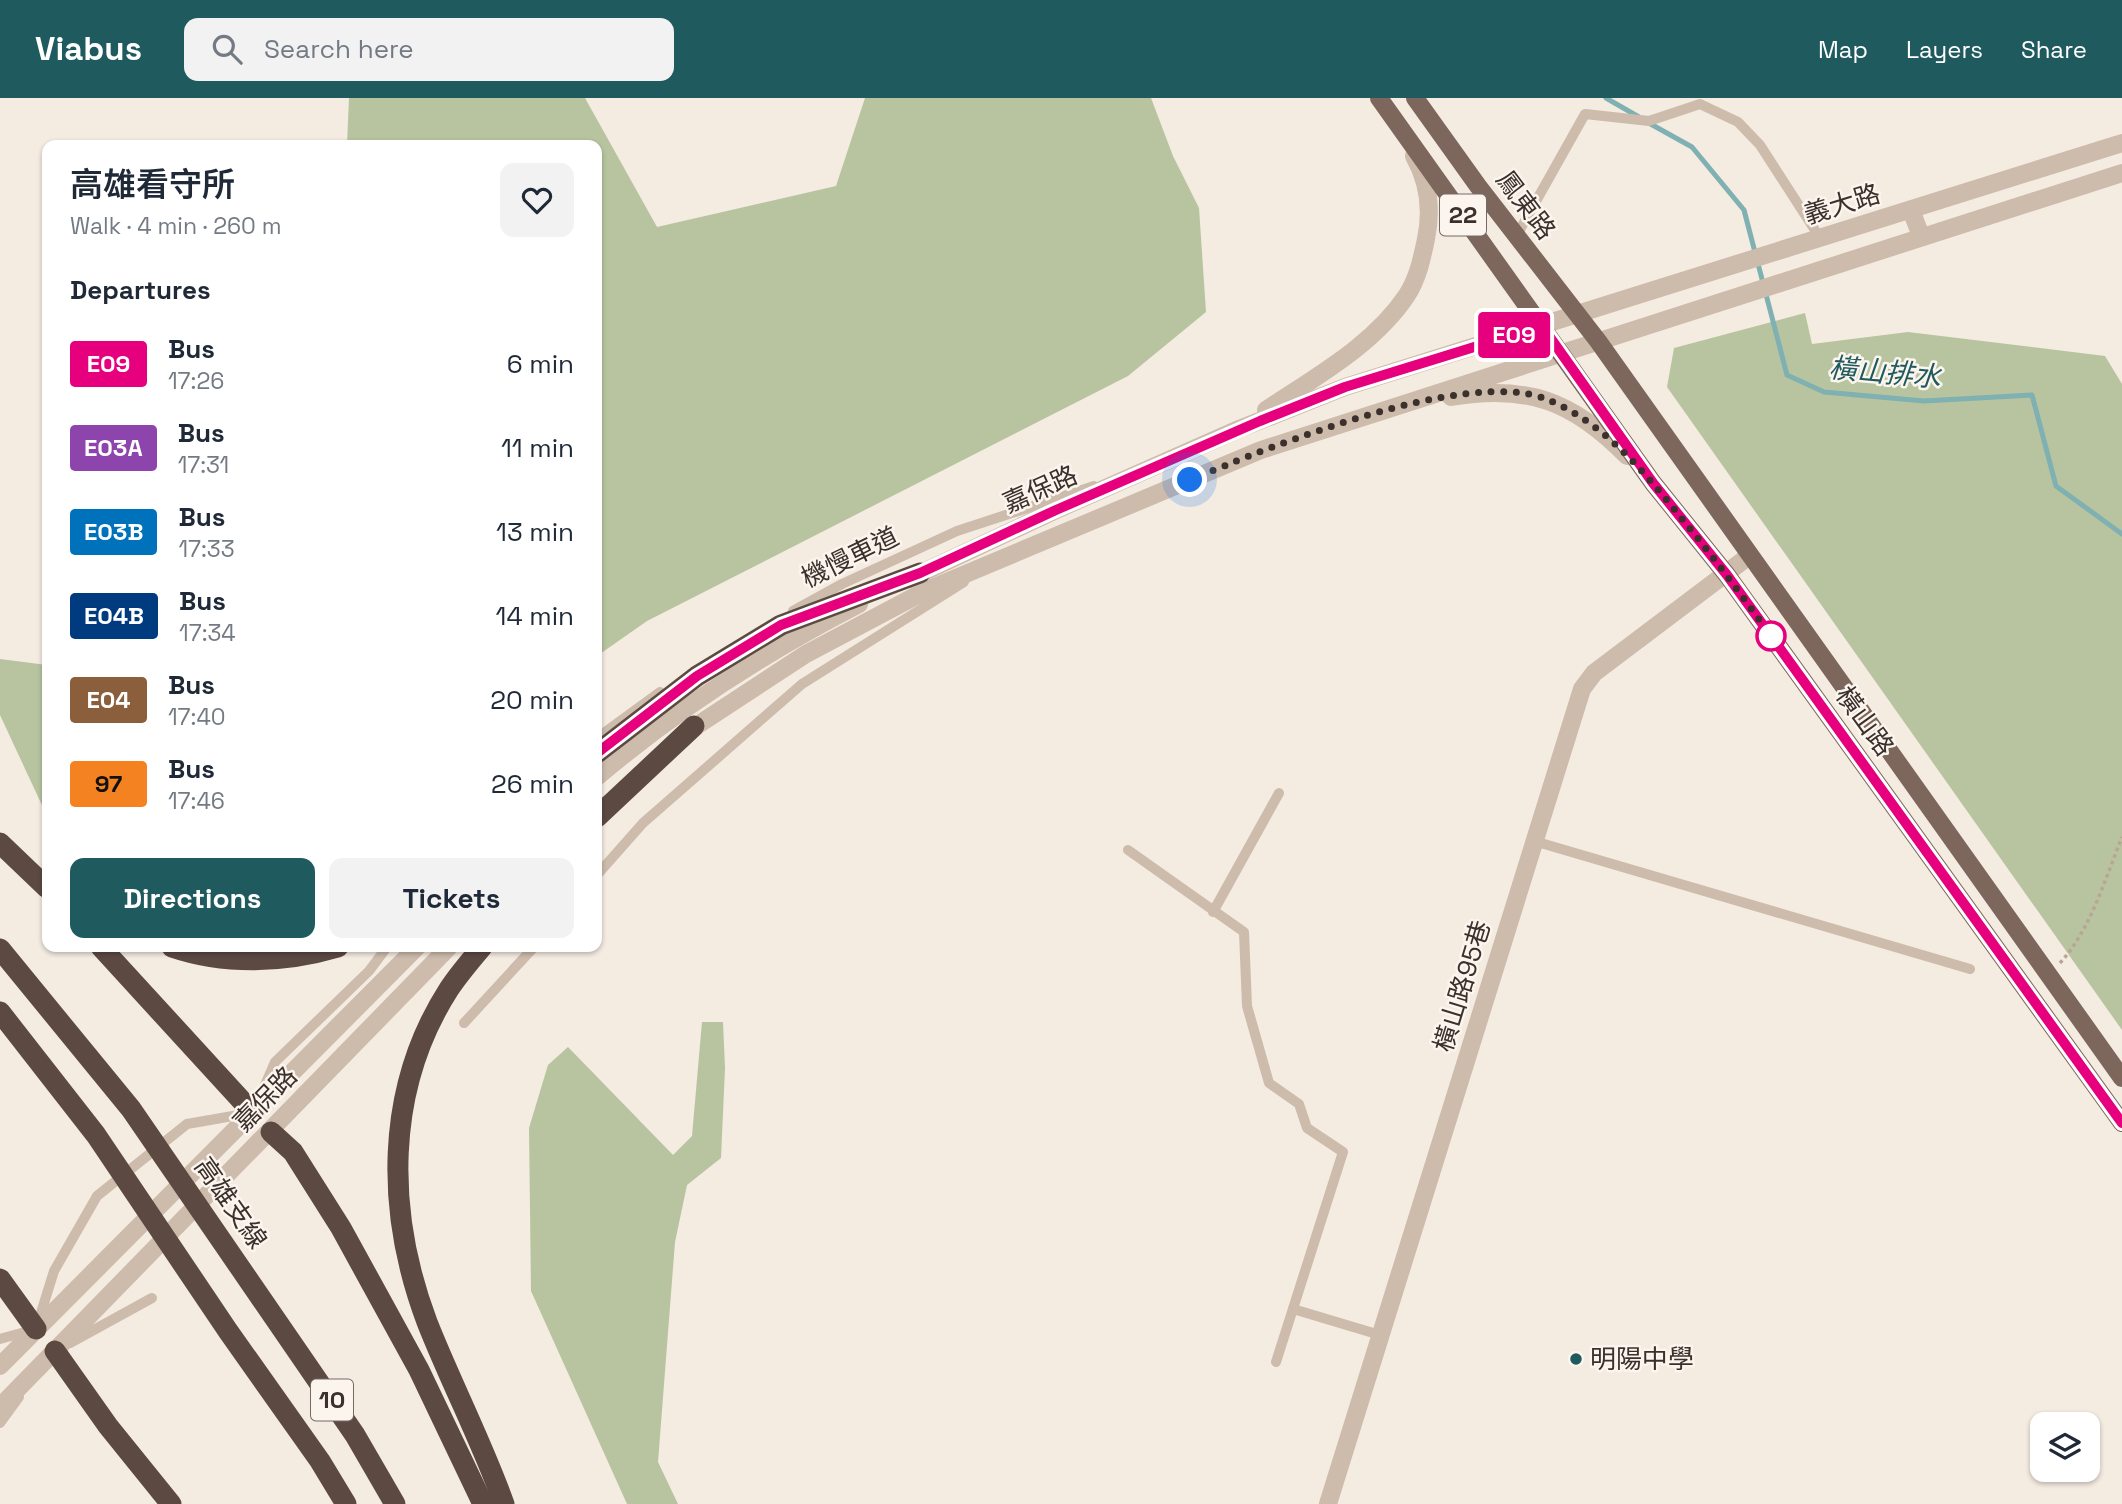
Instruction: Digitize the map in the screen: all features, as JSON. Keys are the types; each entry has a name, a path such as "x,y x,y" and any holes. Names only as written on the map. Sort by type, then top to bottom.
{"highway":[{"path":"602,749 697,676 781,625 920,573"},
{"path":"602,812 694,726"},
{"path":"0,843 42,880"},
{"name":"高雄支線","path":"0,949 131,1109 355,1435 395,1504"},
{"path":"106,952 253,1113"},
{"path":"188,952 228,960 319,952"},
{"path":"478,952 449,988 423,1038 404,1094 397,1164 399,1214 409,1269 427,1321 504,1504"},
{"name":"10","path":"0,1012 96,1135 228,1331 320,1461 346,1504"},
{"path":"271,1132 293,1152 341,1228 419,1370 483,1504"},
{"path":"0,1279 36,1329"},
{"path":"55,1351 108,1426 171,1504"}],"main road":[{"name":"鳳東路","path":"1415,98 1598,341"},
{"name":"22","path":"1381,101 1562,353"},
{"name":"橫山路","path":"1598,341 2122,1078"},
{"name":"橫山路","path":"1562,353 1653,483 1727,575 2122,1123"}],"street":[{"path":"1239,429 1341,360 1378,329 1407,294 1417,274 1428,230 1427,192 1423,171 1381,101"},
{"name":"義大路","path":"1542,326 2122,143"},
{"name":"義大路","path":"1562,353 2122,173"},
{"path":"1911,209 1922,236"},
{"name":"嘉保路","path":"602,773 644,737 750,665 845,611 920,573 1239,429 1345,387 1542,326"},
{"name":"嘉保路","path":"602,801 694,726 806,654 925,591 1261,450 1562,353"},
{"path":"1396,406 1487,392 1517,393 1544,398 1604,432 1653,483"},
{"name":"橫山路95巷","path":"1328,1504 1582,689 1594,673 1749,556"},
{"name":"嘉保路","path":"0,1366 412,952"},
{"name":"嘉保路","path":"0,1407 444,952"},
{"path":"253,1113 271,1132"},
{"path":"36,1329 55,1351"}],"lane":[{"path":"1517,235 1585,114 1649,121 1699,101 1738,122 1760,145 1820,238"},
{"name":"機慢車道","path":"602,734 707,659 842,583 957,531 1049,499 1150,470"},
{"path":"602,869 643,823 802,684 1002,558"},
{"path":"1213,912 1279,793"},
{"path":"1534,841 1970,968"},
{"path":"1128,850 1244,932 1247,1006 1269,1083 1299,1104 1307,1128 1343,1152 1276,1362"},
{"path":"0,1339 36,1329 54,1271 97,1196 187,1124 253,1113 275,1062 369,971 383,952"},
{"path":"464,1023 529,952"},
{"path":"0,1423 55,1351 152,1298"},
{"path":"1293,1309 1381,1335"}],"path":[{"path":"2049,976 2071,951 2092,912 2122,836"}],"green space":[{"path":"349,98 585,98 657,227 836,186 865,98 1151,98 1173,156 1199,208 1206,312 1128,376 647,621 602,652 602,140 347,140"},
{"path":"1805,313 1812,344 1908,332 2105,356 2122,384 2122,1030 1667,387 1674,348"},
{"path":"0,659 42,664 42,805 0,715"},
{"path":"702,1022 723,1022 725,1068 721,1158 687,1185 675,1242 658,1462 678,1504 627,1504 531,1291 529,1128 548,1065 568,1047 673,1155 692,1136"}],"waterway":[{"name":"橫山排水","path":"1606,98 1639,117"},
{"name":"橫山排水","path":"1647,122 1692,147 1744,210 1787,375 1824,392 1924,401 2032,395 2056,486 2122,534"}],"bus line":[{"name":"E09","path":"602,749 697,676 781,625 920,573 1239,429 1345,387 1542,326 1653,483 1727,575 2122,1123"}],"place":[{"name":"明陽中學","path":"1576,1359"}],"route":[{"path":"1190,480 1261,450 1396,406 1487,392 1517,393 1544,398 1604,432 1653,483 1727,575 1776,643 1771,636"}]}
